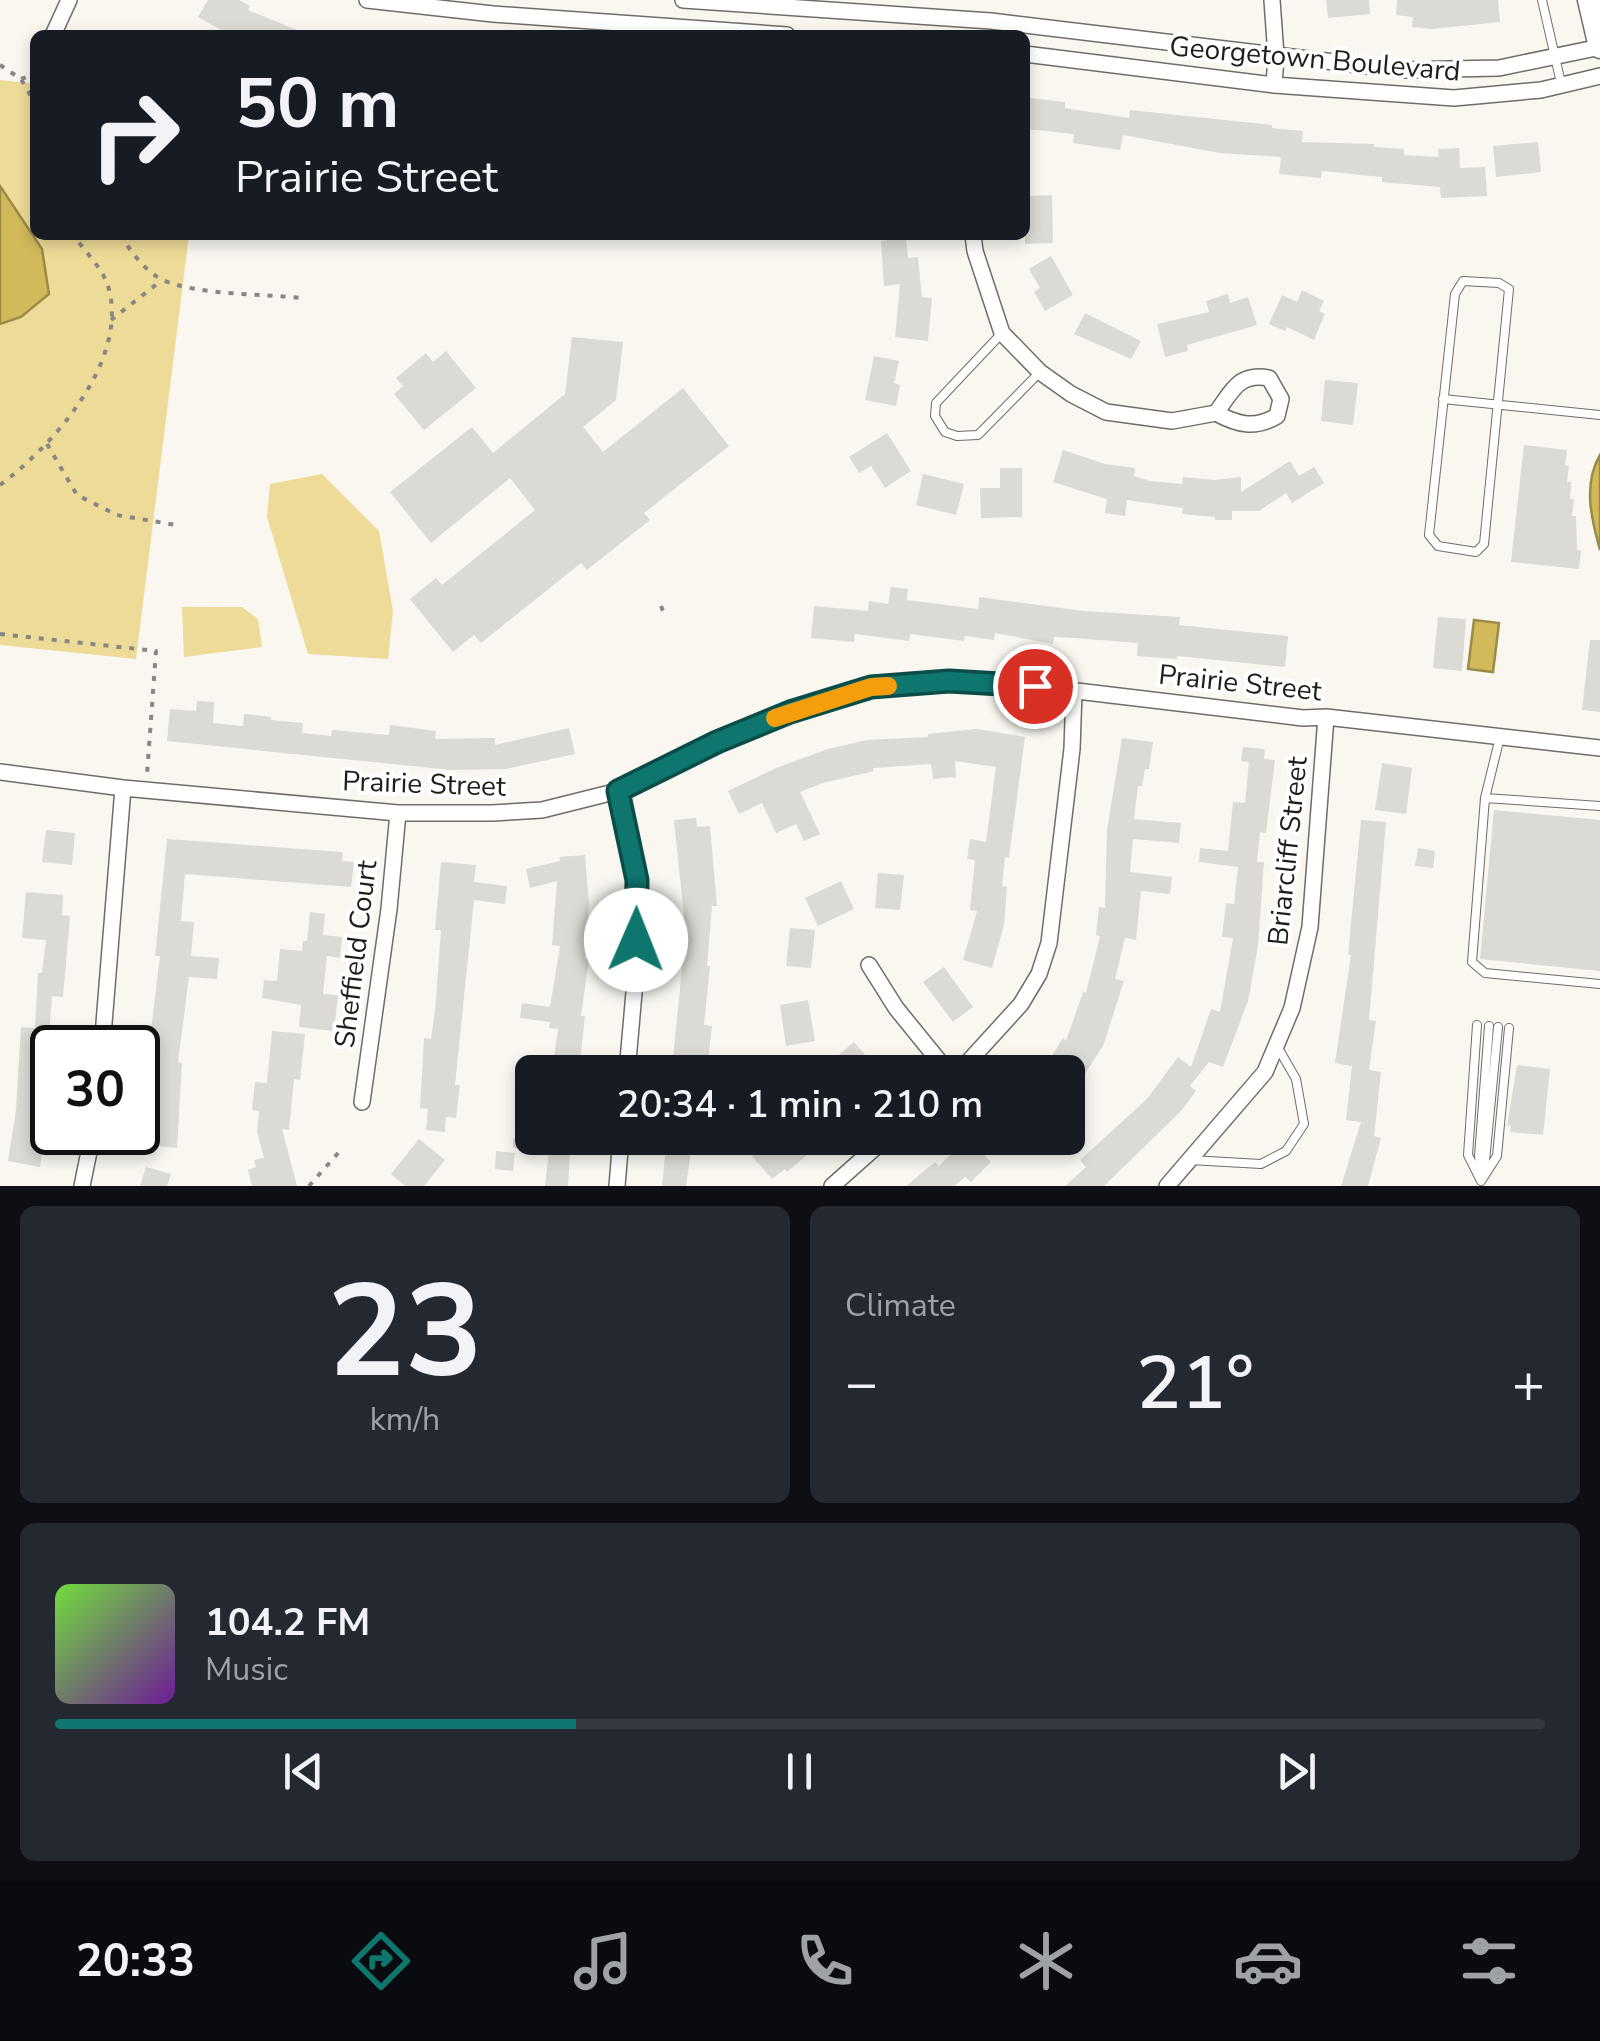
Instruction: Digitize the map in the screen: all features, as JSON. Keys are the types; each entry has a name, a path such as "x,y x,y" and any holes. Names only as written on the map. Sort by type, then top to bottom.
{"main road":[{"path":"1589,0 1600,47"}],"street":[{"path":"55,30 69,0"},
{"path":"367,0 533,8 713,30 715,2"},
{"name":"Georgetown Boulevard","path":"683,0 990,28"},
{"path":"1272,0 1274,84"},
{"name":"Georgetown Boulevard","path":"1030,32 1401,70 1462,71 1555,58 1600,47"},
{"name":"Georgetown Boulevard","path":"1030,55 1274,84 1454,98 1503,95 1600,76"},
{"path":"974,240 1002,333 1040,372 1106,412 1172,421 1216,413"},
{"name":"Prairie Street","path":"0,772 123,788 436,816 542,810 618,791 717,742 790,712 871,687 949,681 1600,748"},
{"path":"974,1055 1021,1004 1039,974 1049,943 1072,749 1074,691"},
{"name":"Briarcliff Street","path":"1167,1186 1265,1072 1292,1008 1310,926 1326,717"},
{"path":"104,1025 123,788"},
{"path":"618,791 637,880 636,970 628,1055"},
{"name":"Sheffield Court","path":"362,1102 398,813"},
{"path":"869,965 896,1008 934,1055"},
{"path":"82,1186 88,1155"},
{"path":"617,1186 620,1155"},
{"path":"832,1186 867,1155"}],"lane":[{"path":"1542,0 1562,85"},
{"path":"1463,281 1499,283 1510,288 1484,544 1476,552 1438,546 1429,535 1443,400 1455,294 1463,281"},
{"path":"1002,333 936,403 935,416 945,432 978,435 1040,372"},
{"path":"1443,400 1600,416"},
{"path":"1500,737 1485,798 1472,962 1485,973 1600,984"},
{"path":"1485,798 1600,806"},
{"path":"1477,1025 1468,1155 1481,1181"},
{"path":"1481,1181 1488,1156 1494,1026"},
{"path":"1481,1181 1497,1156 1510,1028"},
{"path":"1190,1160 1261,1164 1286,1151 1304,1124 1296,1079 1277,1044"}],"path":[{"path":"0,65 22,79 30,94"},
{"path":"22,79 30,76"},
{"path":"0,485 29,464 92,384 112,330 108,284 77,240"},
{"path":"123,240 138,261 162,280 206,289 302,298"},
{"path":"111,320 162,280"},
{"path":"47,444 76,495 117,515 176,525"},
{"path":"0,634 156,651 147,774"},
{"path":"310,1186 339,1152"}],"shaded area":[{"path":"0,80 30,83 30,240 188,240 136,659 0,645"},
{"path":"0,186 30,231 30,240 36,240 42,249 49,294 21,317 0,324"},
{"path":"1600,455 1600,550 1590,489"},
{"path":"322,474 379,531 393,611 388,659 308,654 267,517 270,484"},
{"path":"182,607 242,607 258,619 262,647 184,657"},
{"path":"1474,620 1499,623 1493,672 1468,669"}],"building":[{"path":"208,0 239,0 250,6 248,10 297,30 221,30 198,17"},
{"path":"1326,0 1369,0 1370,14 1328,18"},
{"path":"1397,0 1498,0 1500,22 1433,29 1412,27 1413,17 1396,15"},
{"path":"1030,98 1065,102 1065,108 1129,118 1130,110 1272,125 1303,131 1302,142 1374,144 1404,149 1404,155 1439,157 1438,149 1459,148 1460,168 1485,167 1487,196 1441,198 1440,187 1382,182 1382,177 1322,171 1321,178 1279,174 1281,157 1220,153 1123,135 1120,150 1073,143 1074,134 1030,129"},
{"path":"1538,142 1541,172 1496,177 1493,146"},
{"path":"1052,195 1053,243 1025,244 1025,240 1030,240 1030,196"},
{"path":"906,240 908,258 918,257 922,297 932,298 928,341 895,337 900,284 884,286 881,241"},
{"path":"1051,256 1073,295 1045,311 1034,292 1040,288 1029,269"},
{"path":"1302,290 1324,301 1319,311 1325,314 1314,340 1287,327 1285,331 1269,324 1282,295 1297,302"},
{"path":"1228,294 1230,303 1248,297 1257,325 1187,345 1188,351 1165,357 1157,324 1209,312 1206,301"},
{"path":"1085,313 1141,341 1131,359 1074,334"},
{"path":"572,337 623,342 616,400 583,427 603,452 683,388 729,446 644,513 650,520 587,570 581,563 481,643 474,635 453,652 410,599 436,578 442,585 535,510 510,478 431,543 390,492 472,427 493,453 565,394"},
{"path":"446,351 476,388 424,430 394,394 403,386 396,378 426,353 433,362"},
{"path":"874,356 899,361 894,383 900,385 896,406 865,400"},
{"path":"1325,380 1358,383 1353,425 1321,421"},
{"path":"887,433 911,471 885,488 871,466 859,473 849,457"},
{"path":"1524,445 1567,450 1567,482 1571,482 1570,499 1574,499 1577,550 1581,550 1579,569 1511,562"},
{"path":"1063,450 1105,464 1135,468 1134,476 1150,481 1182,484 1183,477 1241,477 1241,492 1290,461 1299,476 1314,467 1324,483 1292,503 1286,493 1259,511 1232,511 1232,520 1182,514 1183,508 1127,500 1125,516 1105,513 1107,499 1053,482"},
{"path":"1000,468 1022,468 1022,517 981,518 980,488 1000,488"},
{"path":"923,474 964,484 956,515 916,505"},
{"path":"891,587 908,589 907,600 978,609 979,597 1083,611 1180,617 1179,625 1288,636 1285,667 1137,656 1138,643 1054,637 1053,644 995,633 994,640 965,636 964,641 910,634 909,641 855,634 854,642 811,638 814,606 868,611 869,601 888,604"},
{"path":"1438,617 1466,619 1462,671 1433,668"},
{"path":"1590,640 1600,640 1600,712 1582,710"},
{"path":"197,701 214,702 213,723 243,726 244,714 303,723 302,733 331,736 332,730 389,735 390,725 436,731 435,739 495,738 495,745 569,728 575,754 506,769 451,770 167,741 170,709 196,711"},
{"path":"976,729 1025,737 1009,858 1005,857 1004,925 992,968 963,960 977,911 970,910 975,860 967,859 970,839 986,842 996,767 955,761 956,777 933,779 931,764 873,768 874,771 823,783 800,792 820,834 804,841 796,824 776,833 762,803 739,814 728,791 828,749 867,740 928,737"},
{"path":"1122,738 1153,742 1149,769 1145,769 1142,786 1138,786 1134,819 1181,823 1179,843 1133,839 1130,872 1172,877 1170,894 1141,891 1136,940 1125,938 1115,979 1124,981 1103,1046 1085,1074 1085,1055 1052,1055 1063,1038 1066,1041 1083,992 1086,993 1100,936 1096,935 1099,907 1105,908 1107,830"},
{"path":"1243,747 1265,749 1264,759 1275,760 1266,833 1260,832 1257,862 1264,862 1258,946 1248,1001 1223,1067 1209,1062 1190,1086 1196,1091 1181,1111 1104,1186 1065,1186 1086,1167 1080,1160 1147,1099 1178,1057 1191,1067 1211,1009 1220,1012 1233,938 1222,937 1226,903 1234,904 1238,867 1199,862 1200,848 1228,851 1233,802 1245,803 1249,762 1241,761"},
{"path":"1382,763 1412,768 1406,814 1375,810"},
{"path":"1494,810 1600,820 1600,971 1480,959"},
{"path":"696,818 697,827 710,826 717,906 712,906 707,966 704,1025 712,1026 709,1055 673,1055 684,949 674,820"},
{"path":"1361,820 1386,822 1369,1020 1376,1021 1369,1070 1381,1072 1374,1136 1381,1138 1368,1186 1341,1186 1361,1122 1346,1120 1352,1066 1335,1063 1351,955"},
{"path":"46,830 75,833 72,865 42,862"},
{"path":"167,839 343,852 342,861 354,862 351,887 185,874 181,921 194,922 191,956 219,958 217,979 189,977 178,1062 182,1063 177,1148 160,1146 160,1025 152,1025 160,956 155,956"},
{"path":"1418,848 1435,851 1433,868 1415,866"},
{"path":"585,855 589,904 585,959 589,959 580,1055 554,1055 558,1029 549,1028 550,1022 520,1018 522,1003 550,1007 560,946 552,945 557,881 530,888 526,869 560,861 559,857"},
{"path":"441,862 476,865 474,882 507,886 505,904 474,900 455,1085 460,1085 456,1118 446,1117 445,1132 426,1130 428,1109 420,1108 424,1038 431,1039 435,1011 441,930 435,930"},
{"path":"878,873 904,875 900,910 875,908"},
{"path":"841,881 854,909 818,926 805,898"},
{"path":"26,892 63,895 62,915 70,916 63,997 52,996 50,1025 35,1025 38,973 42,973 46,940 22,938"},
{"path":"310,912 325,914 323,935 342,937 340,958 327,956 323,994 338,995 334,1031 299,1027 301,1005 262,998 264,980 277,981 280,949 302,951"},
{"path":"790,928 815,930 811,968 786,966"},
{"path":"944,967 973,1007 953,1022 923,982"},
{"path":"808,1000 815,1041 786,1046 780,1005"},
{"path":"21,1027 30,1028 30,1155 42,1155 40,1167 8,1161 16,1110"},
{"path":"272,1031 305,1034 300,1080 294,1079 289,1130 282,1129 297,1186 252,1186 248,1170 256,1167 254,1160 264,1158 257,1132 259,1111 252,1110 255,1082 267,1083"},
{"path":"854,1042 865,1055 839,1055"},
{"path":"1517,1065 1550,1069 1543,1135 1510,1132 1511,1125 1507,1126"},
{"path":"419,1139 445,1160 424,1186 405,1186 391,1174"},
{"path":"496,1151 515,1153 513,1171 495,1169"},
{"path":"549,1155 570,1155 568,1186 545,1186"},
{"path":"665,1155 691,1155 686,1186 662,1186"},
{"path":"753,1155 807,1155 772,1179"},
{"path":"950,1155 986,1155 991,1162 971,1182 965,1177 954,1186 906,1186 935,1162 939,1166"},
{"path":"146,1167 171,1174 167,1186 140,1186"}],"slow traffic":[{"path":"775,718 871,687 888,686"}],"route":[{"path":"636,940 637,880 618,791 717,742 790,712 871,687 949,681 1035,686"}]}
